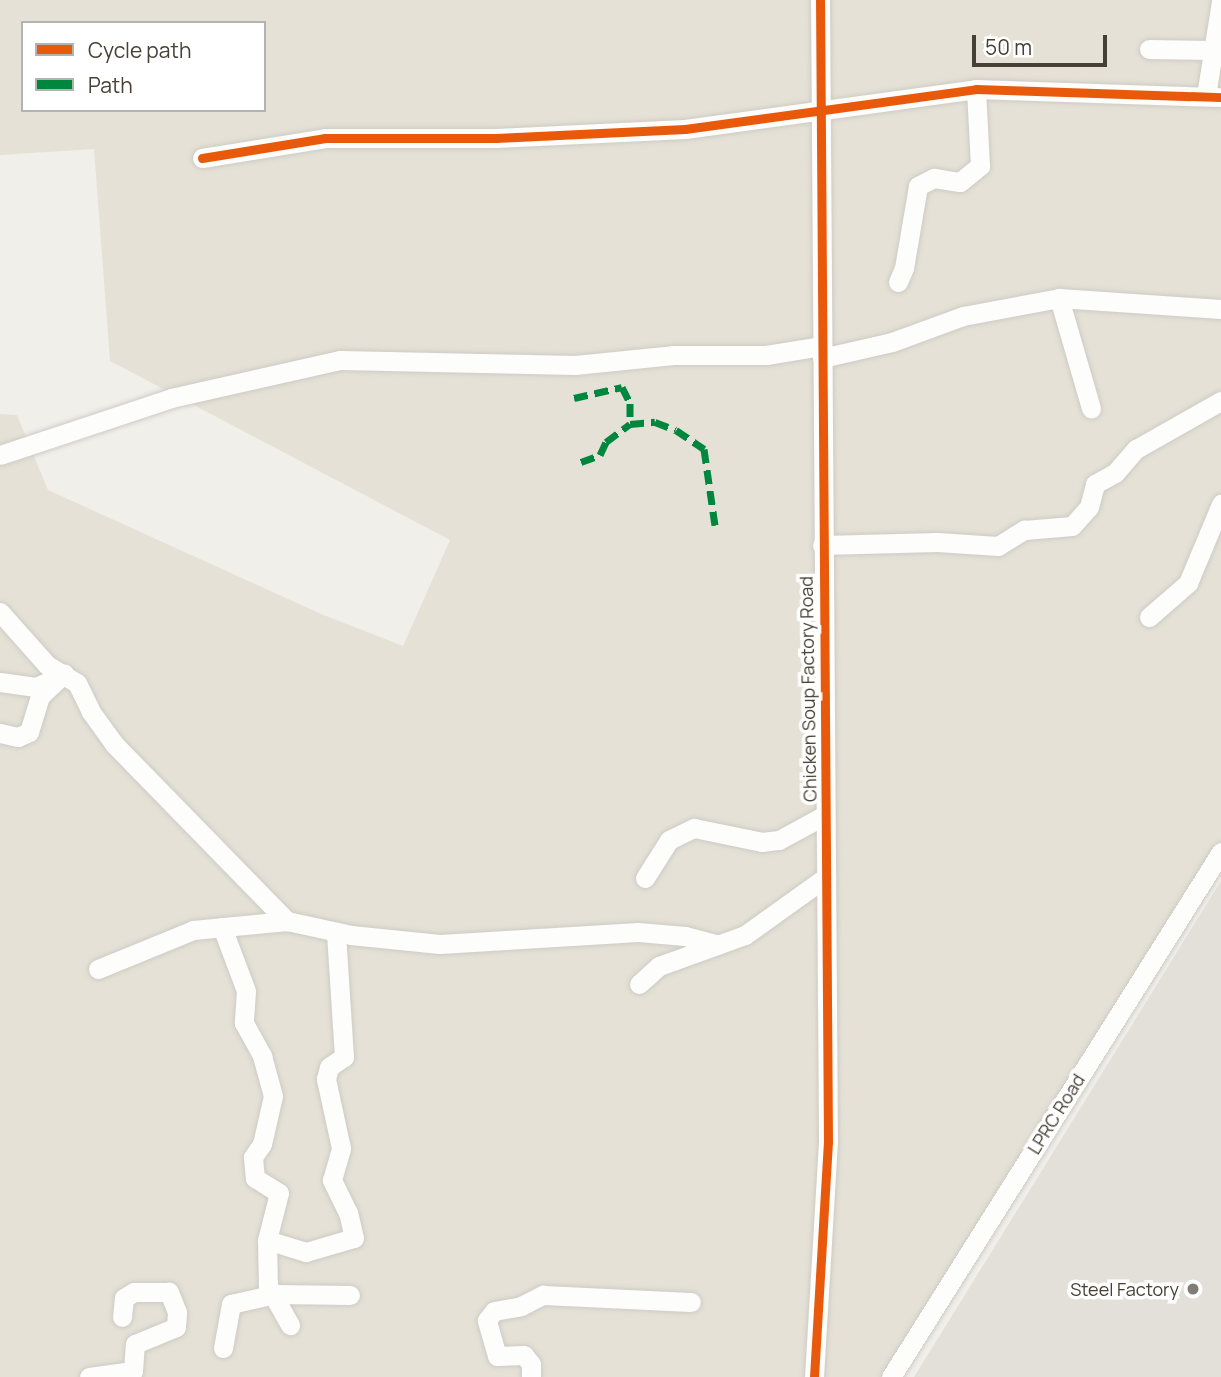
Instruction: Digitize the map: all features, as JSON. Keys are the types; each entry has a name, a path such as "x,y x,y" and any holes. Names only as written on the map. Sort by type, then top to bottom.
{"street":[{"name":"Chicken Soup Factory Road","path":"814,1377 828,1142 820,0"},
{"path":"202,158 324,138 496,138 685,129 976,89 1213,96 1211,50 1221,1"},
{"path":"1149,50 1211,50"},
{"path":"898,282 904,268 918,187 934,178 966,180 980,166 976,89"},
{"path":"1059,298 1091,408"},
{"path":"0,455 171,398 340,360 575,365 673,355 822,352 892,342 962,316 1059,298 1221,309"},
{"path":"822,545 937,542 998,547 1024,530 1072,526 1089,507 1095,484 1115,473 1136,449 1220,406"},
{"path":"1149,617 1188,583 1221,504"},
{"path":"0,612 47,665 77,683 91,712 114,744 287,921"},
{"path":"0,682 36,687 64,674"},
{"path":"0,733 18,737 29,732 40,696 64,674"},
{"path":"645,877 669,840 695,828 762,842 779,840 825,815"},
{"name":"LPRC Road","path":"891,1377 1221,852"},
{"path":"639,984 659,966 766,922 825,877"},
{"path":"98,969 193,930 287,921 336,932 440,944 638,932 685,936 718,944"},
{"path":"222,927 246,991 244,1023 262,1056 273,1096 262,1144 253,1157 255,1178 279,1192 267,1240 268,1286 275,1294 290,1325"},
{"path":"267,1240 306,1252 354,1238 348,1213 332,1180 341,1148 326,1079 329,1067 344,1057 336,932"},
{"path":"89,1377 133,1371 135,1344 176,1328 177,1312 169,1292 134,1292 124,1298 122,1317"},
{"path":"223,1348 231,1304 275,1294 349,1295"},
{"path":"531,1377 531,1364 524,1355 497,1356 487,1320 494,1311 522,1306 543,1296 691,1302"}],"shaded area":[{"path":"0,0 1221,0 1221,841 1128,989 902,1377 0,1377 0,414 17,415 48,490 321,614 403,646 450,540 110,361 94,149 0,155"},
{"path":"1221,881 1221,1377 914,1377"}],"marked path":[{"path":"574,398 622,387 630,403 630,424"},
{"path":"581,462 600,455 606,442 630,424 655,422 676,430 704,449 715,525"}],"cycle path":[{"path":"814,1377 828,1142 820,0"},
{"path":"202,158 325,138 496,138 685,129 976,89 1221,97"}],"place":[{"name":"Steel Factory","path":"1193,1289"}]}
